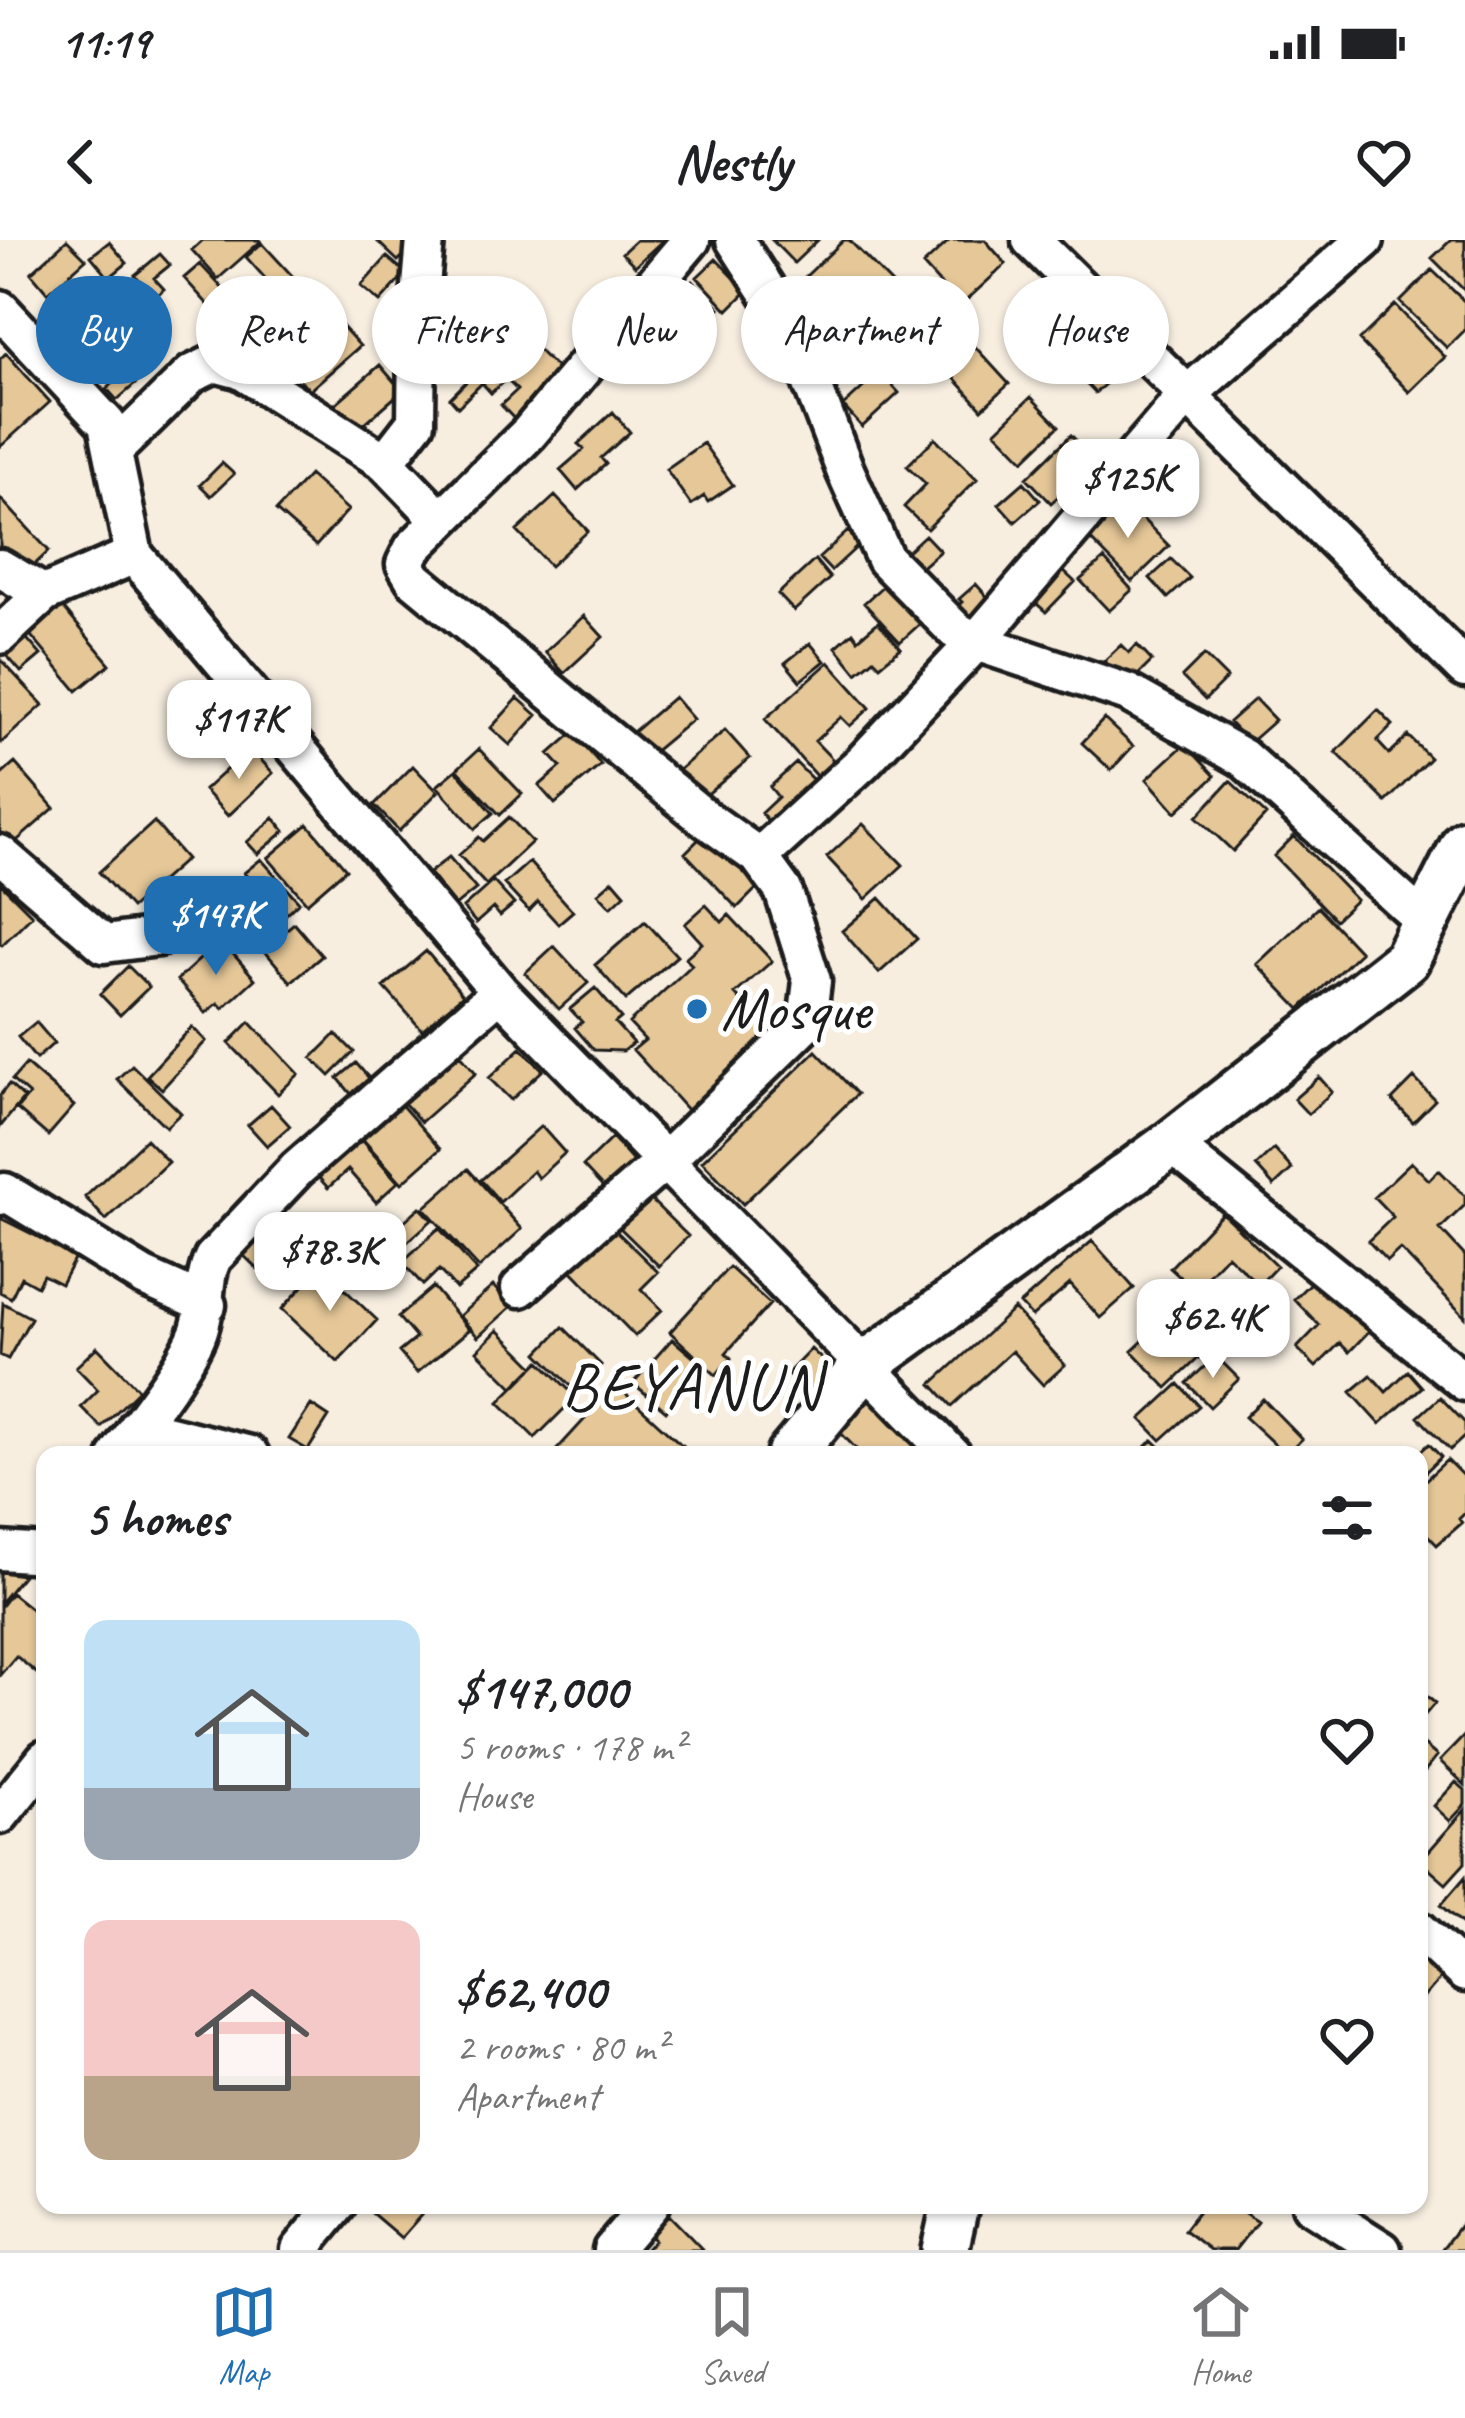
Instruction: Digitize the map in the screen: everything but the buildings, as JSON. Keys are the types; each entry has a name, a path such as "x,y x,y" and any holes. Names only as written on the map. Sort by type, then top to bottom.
{"street":[{"path":"385,462 416,422 425,240"},
{"path":"520,1288 667,1159 808,1022 812,981 784,890 759,856 703,817 414,579 405,564 413,548 530,433 692,240"},
{"path":"735,240 790,326 885,559 955,630 976,642 1128,693 1243,758 1425,922"},
{"path":"1031,240 1465,669"},
{"path":"759,856 863,763 976,642 1186,396 1365,240"},
{"path":"0,309 107,424 134,555 500,992 943,1446"},
{"path":"113,451 192,374 215,363 241,370 385,462 441,520"},
{"path":"0,635 44,594 134,555"},
{"path":"0,568 44,594"},
{"path":"797,1446 864,1366 1171,1144 1406,960 1465,843"},
{"path":"0,854 104,944 160,937 182,920"},
{"path":"172,1446 128,1441 194,1343 207,1305 205,1274 213,1258 297,1169 500,992"},
{"path":"1171,1144 1465,1382"},
{"path":"0,1196 5,1192 144,1277 207,1305"},
{"path":"0,1551 36,1553"},
{"path":"0,1815 36,1771"},
{"path":"1428,1938 1465,1973"},
{"path":"300,2250 330,2214"},
{"path":"612,2250 642,2214"},
{"path":"945,2250 954,2214"},
{"path":"1324,2214 1382,2250"}],"place":[{"name":"Mosque","path":"697,1009"}],"district":[{"name":"BEYANUN","path":"692,1386"}]}
